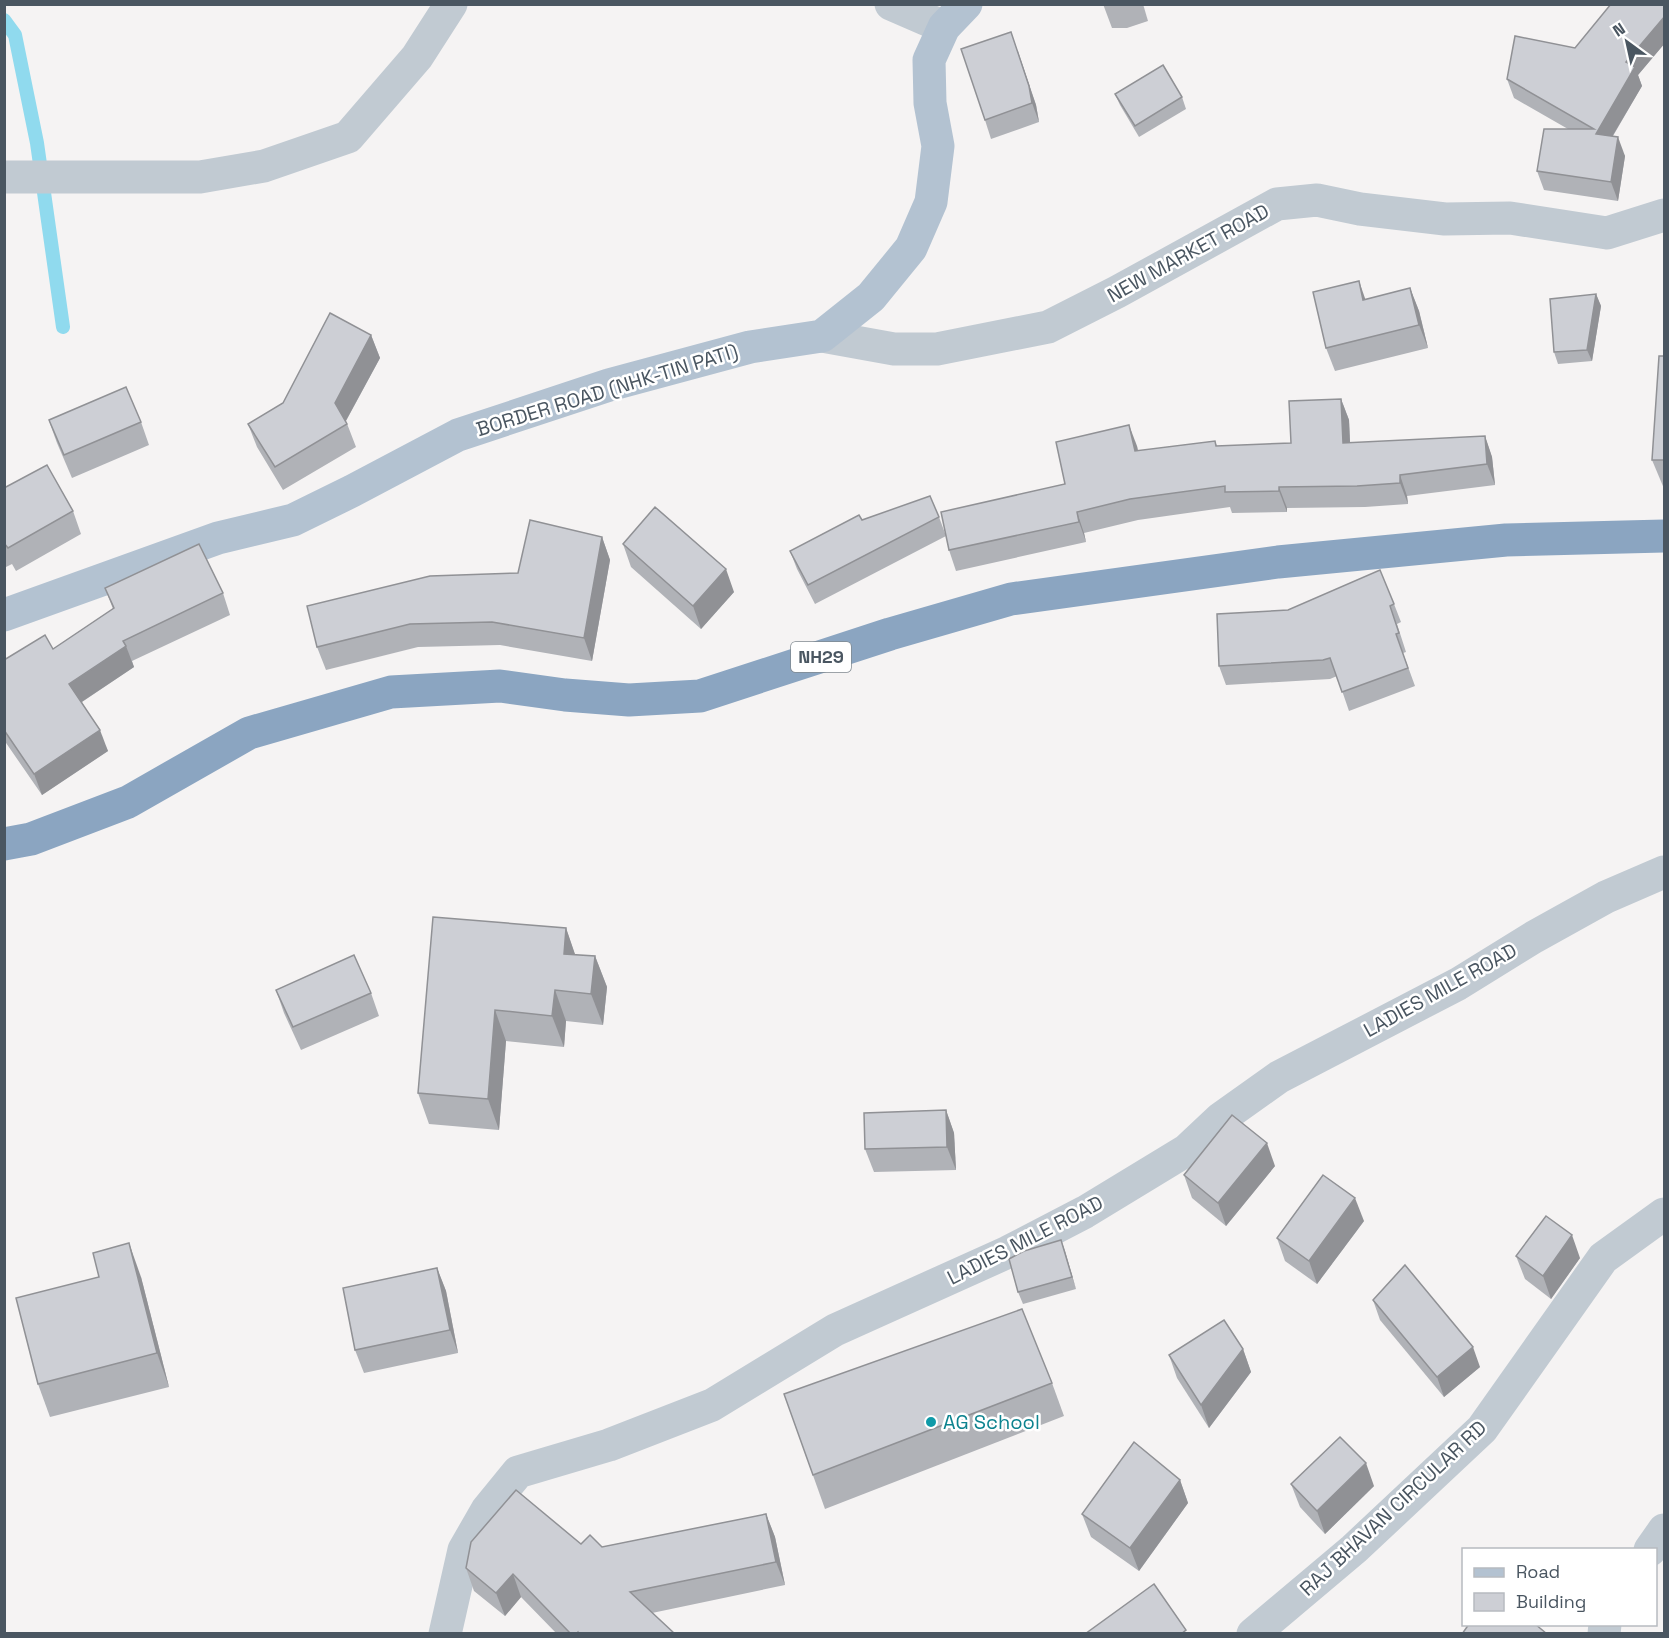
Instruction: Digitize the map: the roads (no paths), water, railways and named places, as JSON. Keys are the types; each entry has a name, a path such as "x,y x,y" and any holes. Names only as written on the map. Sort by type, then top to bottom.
{"highway":[{"name":"NH29","path":"4,844 31,839 128,802 249,734 391,692 501,686 565,695 629,700 700,696 890,634 1011,599 1289,561 1506,540 1665,536"}],"main road":[{"name":"BORDER ROAD (NHK-TIN PATI)","path":"4,615 218,538 293,520 458,435 609,385 659,371 750,347 822,336 871,297 911,248 931,202 938,146 930,104 930,60 955,16"},
{"path":"1618,537 1665,549"}],"street":[{"path":"8,177 200,177 264,166 348,137 417,57 451,4"},
{"path":"891,4 955,16"},
{"name":"NEW MARKET ROAD","path":"822,336 894,349 938,349 1048,327 1117,292 1277,204 1317,200 1360,209 1444,219 1510,218 1607,233 1665,215"},
{"name":"LADIES MILE ROAD","path":"446,1634 464,1551 486,1510 518,1472 609,1445 712,1405 835,1330 1008,1252 1085,1212 1187,1150 1220,1119 1279,1077 1458,984 1534,937 1606,897 1665,872"},
{"name":"RAJ BHAVAN CIRCULAR RD","path":"1253,1634 1354,1549 1482,1428 1603,1258 1665,1214"},
{"path":"1652,1548 1665,1530"}],"waterway":[{"path":"4,20 15,35 37,143 63,327"}],"place":[{"name":"AG School","path":"931,1422"}]}
